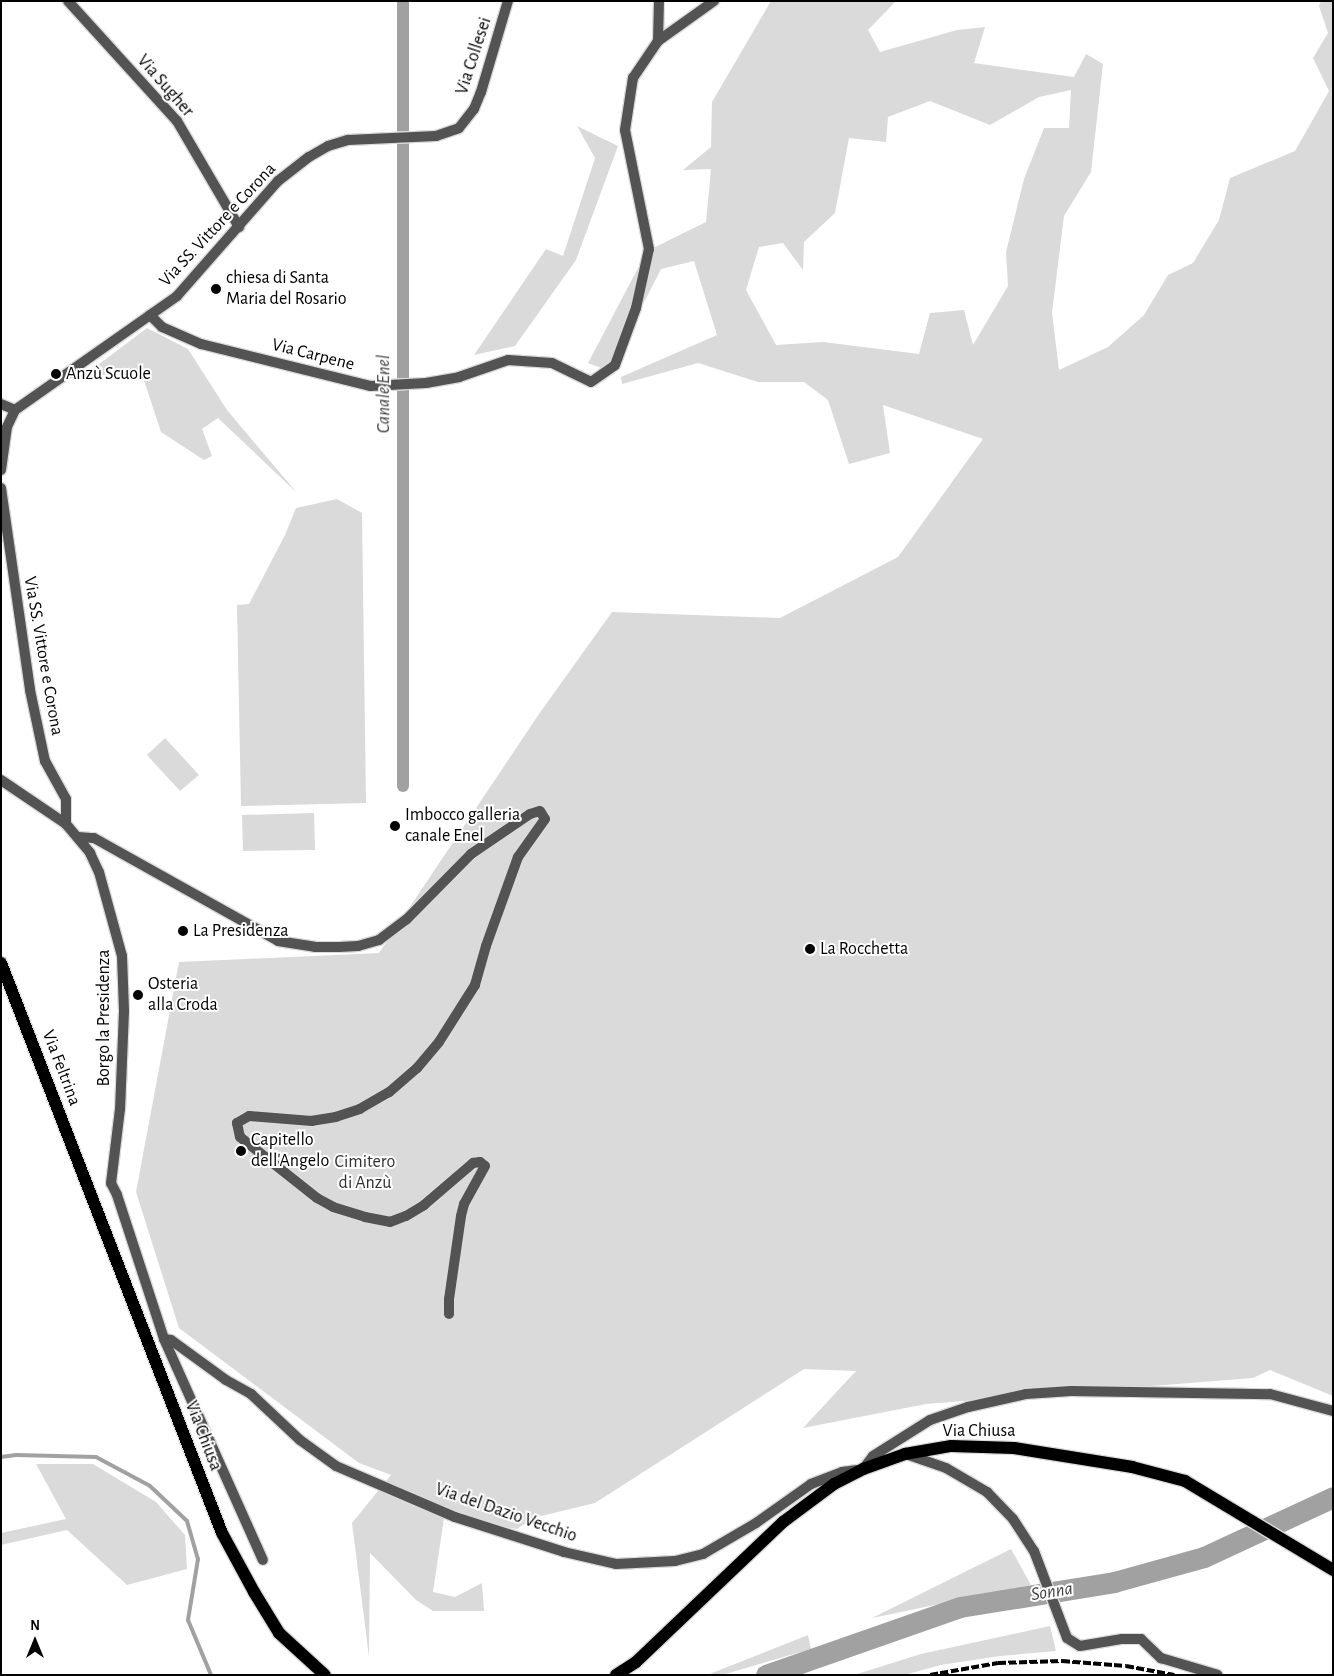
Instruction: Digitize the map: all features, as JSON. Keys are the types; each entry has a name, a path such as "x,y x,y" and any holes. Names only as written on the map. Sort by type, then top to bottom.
{"main road":[{"name":"Via Feltrina","path":"1,963 89,1187"},
{"name":"Via Chiusa","path":"89,1187 222,1532 254,1592 279,1633 325,1675"},
{"name":"Via Chiusa","path":"616,1675 636,1662 783,1522 834,1484 863,1469 905,1454 951,1446 1014,1448 1132,1467 1186,1482 1333,1570"}],"street":[{"name":"Via Sugher","path":"68,1 177,121 240,227"},
{"name":"Via Collesei","path":"384,137 436,136 453,132 469,117 481,92 508,1"},
{"path":"658,41 659,1"},
{"path":"658,41 714,1"},
{"name":"Via Carpene","path":"150,316 162,328 201,344 371,386 426,383 459,377 508,360 552,363 591,382 614,365 636,308 649,249 625,130 633,78 658,41"},
{"name":"Via SS. Vittore e Corona","path":"15,410 177,296 240,227 278,181 319,150 348,140 384,137"},
{"path":"1,404 15,410 7,427 1,470"},
{"name":"Via SS. Vittore e Corona","path":"1,488 5,551 30,690 45,761 66,799 66,824"},
{"name":"Borgo la Presidenza","path":"1,780 66,824 90,853 99,872 122,956 124,1011 120,1109 111,1183 117,1195 164,1339"},
{"path":"78,837 94,838 278,941 315,947 358,946 379,940 406,920 471,854 530,814 540,811 545,819 518,857 486,946 475,985 439,1042 417,1068 389,1092 360,1109 336,1117 312,1120 248,1116 237,1124 240,1137 317,1198 333,1207 365,1217 390,1222 406,1216 424,1205 473,1163 480,1162 485,1166 464,1204 461,1216 449,1298 449,1314"},
{"path":"164,1339 263,1560"},
{"name":"Via del Dazio Vecchio","path":"164,1339 171,1340 226,1380 251,1394 300,1440 336,1466 455,1516 564,1552 616,1564 675,1561 702,1554 756,1523 812,1484 842,1472 863,1469"},
{"path":"863,1469 873,1456 930,1420 968,1407 1026,1394 1071,1392 1270,1394 1333,1411"},
{"path":"905,1454 946,1468 987,1492 1014,1519 1034,1551 1047,1580 1059,1621 1067,1638 1080,1646 1122,1639 1141,1639 1161,1658 1218,1675"}],"green space":[{"name":"Cimitero di Anzù","path":"771,1 896,1 868,30 880,52 957,30 985,27 974,63 1074,77 1086,54 1103,64 1091,172 1064,216 1052,313 1059,370 1108,347 1144,315 1168,275 1193,263 1219,220 1230,178 1295,151 1329,91 1313,58 1328,33 1319,6 1321,1 1333,1 1333,1396 1270,1370 1253,1378 926,1404 803,1428 856,1371 804,1369 595,1503 533,1518 517,1529 444,1518 433,1592 455,1597 482,1583 484,1611 433,1611 416,1600 370,1553 369,1657 352,1523 391,1475 359,1463 179,1328 136,1192 179,962 379,953 539,714 612,612 780,618 898,557 983,439 883,405 890,453 849,464 828,400 804,382 758,382 698,363 622,384 621,377 717,335 694,261 661,269 609,371 588,363 647,251 706,222 711,169 683,170 711,147 712,102","holes":["1071,90 1069,128 1044,128 1024,179 1006,252 1008,286 973,345 964,310 930,313 919,354 823,342 776,345 746,290 759,247 783,243 803,270 804,242 835,213 849,138 886,142 888,117 930,101 990,125 1039,97"]},
{"path":"577,126 618,146 576,260 515,346 474,355 546,249 563,256 595,158"},
{"path":"147,328 188,349 227,410 297,493 218,418 202,429 212,456 204,460 161,432 141,371 82,377"},
{"path":"337,499 362,513 366,803 241,806 237,605 249,604 285,535 296,508"},
{"path":"165,738 199,775 180,791 147,755"},
{"path":"314,813 315,850 243,851 242,815"},
{"path":"36,1464 93,1464 156,1502 185,1535 187,1569 127,1585 67,1530 1,1545 1,1533 66,1519"},
{"path":"1011,1549 1031,1585 872,1618"},
{"path":"1050,1626 1056,1651 1000,1656 941,1665 904,1675 854,1675 921,1654"},
{"path":"808,1635 811,1649 722,1675 707,1675"}],"waterway":[{"name":"Canale Enel","path":"403,1 403,786"},
{"path":"1,1457 16,1455 96,1457 150,1486 187,1521 198,1559 188,1620 211,1675"},
{"name":"Sonna","path":"766,1675 960,1607 1114,1582 1204,1557 1333,1497"}],"railway":[{"path":"930,1675 998,1663 1062,1661 1126,1666 1174,1675"}],"place":[{"name":"chiesa di Santa Maria del Rosario","path":"216,289"},
{"name":"Anzù Scuole","path":"56,374"},
{"name":"Imbocco galleria canale Enel","path":"395,826"},
{"name":"La Presidenza","path":"183,931"},
{"name":"La Rocchetta","path":"810,949"},
{"name":"Osteria alla Croda","path":"138,995"},
{"name":"Capitello dell'Angelo","path":"241,1151"}]}
